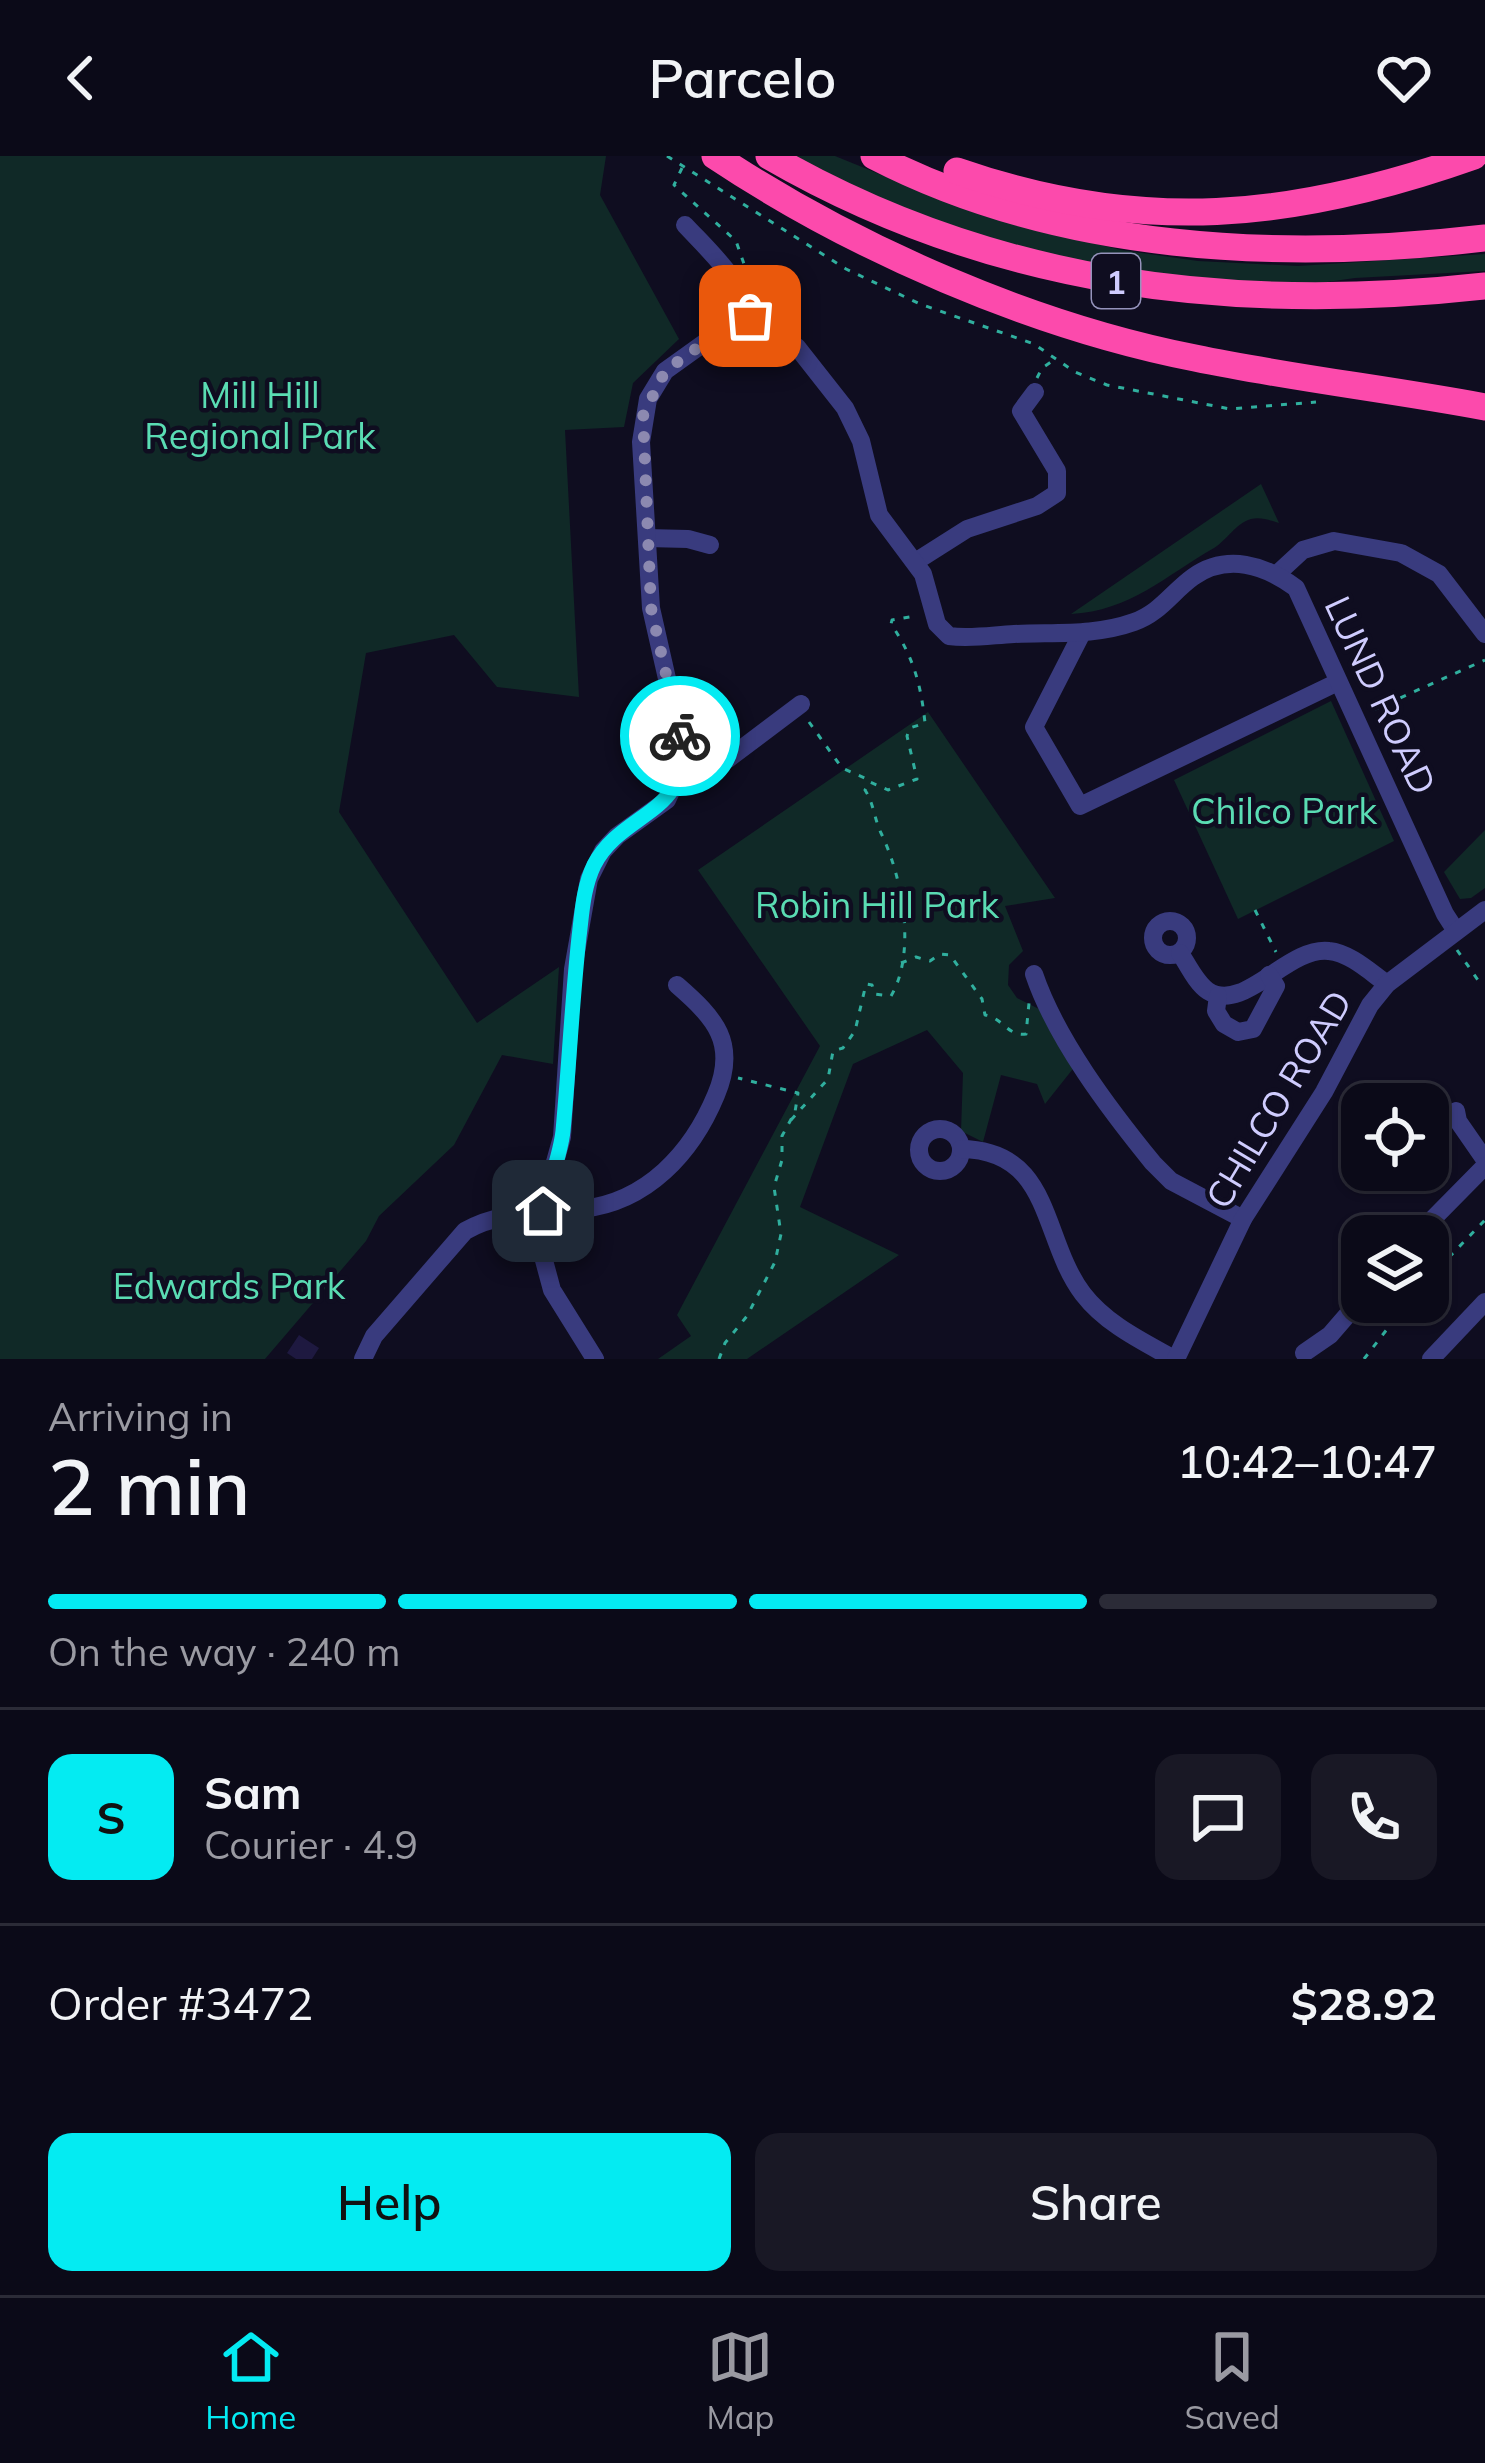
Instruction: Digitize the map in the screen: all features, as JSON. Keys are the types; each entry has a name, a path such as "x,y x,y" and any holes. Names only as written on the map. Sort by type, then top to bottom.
{"highway":[{"path":"715,156 835,230 1002,300 1099,334 1191,358 1485,407"},
{"name":"1","path":"769,156 905,222 988,251 1088,277 1199,293 1280,298 1485,286"},
{"name":"1","path":"874,156 1012,208 1158,240 1318,250 1485,238"},
{"path":"915,156 1005,186 1072,201 1196,213 1333,199 1474,156"},
{"path":"1396,389 1485,394"}],"street":[{"path":"685,225 724,267 751,326"},
{"path":"596,1359 552,1290 542,1253 543,1211 562,1137 573,968 589,879 617,836 667,800 682,768 680,736 653,627 641,430 655,386 665,371 718,333 751,326 779,334 797,347 832,386 861,441 878,514 915,562 934,611"},
{"path":"915,562 967,529 1037,506 1057,493 1057,471 1021,411 1035,392"},
{"path":"647,538 710,545"},
{"path":"1277,574 1303,550 1334,541 1401,553 1439,574 1485,634"},
{"name":"LUND ROAD","path":"934,611 937,624 950,636 1082,633 1138,621 1210,568 1233,563 1277,574 1295,588 1452,934"},
{"path":"1082,633 1034,727 1080,806 1339,682"},
{"path":"682,768 728,759 800,704"},
{"name":"CHILCO ROAD","path":"1175,1359 1243,1219 1324,1092 1356,1027 1387,984 1485,910"},
{"path":"1180,953 1201,985 1218,995 1243,992 1313,952 1328,951 1343,955 1387,984"},
{"path":"1218,995 1216,1011 1224,1024 1238,1032 1253,1029 1276,986 1276,970"},
{"path":"1034,974 1059,1031 1153,1163 1171,1181 1243,1219"},
{"path":"363,1359 374,1336 465,1232 484,1220 511,1213 587,1209 640,1190 666,1172 697,1133 724,1076 720,1033 708,1012 677,985"},
{"path":"1436,1215 1485,1163 1456,1111"},
{"path":"961,1149 995,1153 1027,1177 1045,1206 1062,1260 1084,1296 1120,1328 1175,1359"},
{"path":"1431,1359 1485,1302"},
{"path":"1304,1353 1341,1322"}],"path":[{"path":"682,168 674,181 678,190 738,245 747,276 740,294"},
{"path":"1035,392 1040,371 1055,358"},
{"path":"800,704 813,731 842,768 884,789 917,779 907,731 925,723 912,656 891,622 934,611"},
{"path":"1355,718 1485,660"},
{"path":"719,1359 775,1262 781,1234 774,1187 782,1160 782,1136 828,1079 833,1051 843,1048 854,1031 866,984 880,997 891,996 902,963 902,887 874,801 865,790 870,782"},
{"path":"874,801 884,789"},
{"path":"1256,910 1276,970"},
{"path":"1452,934 1480,983"},
{"path":"902,942 916,957 930,961 950,956 982,999 985,1015 1013,1033 1026,1034 1030,1002"},
{"path":"902,963 916,957"},
{"path":"731,1077 798,1093 791,1120"},
{"path":"1449,1257 1485,1220"},
{"path":"1364,1359 1392,1323"}],"green space":[{"name":"Mill Hill Regional Park","path":"0,156 606,156 600,195 679,339 633,383 624,427 565,430 579,697 497,687 454,635 366,653 339,812 477,1023 559,967 553,1064 502,1055 454,1145 379,1216 366,1241 265,1359 0,1359"},
{"path":"791,156 835,156 980,215 1121,250 1198,261 1298,266 1485,254 1485,271 1355,278 1292,287 1101,268 962,231"},
{"path":"1261,484 1279,523 1258,518 1245,521 1214,548 1146,590 1111,606 1071,614"},
{"name":"Chilco Park","path":"1331,701 1394,841 1238,919 1174,780"},
{"name":"Robin Hill Park","path":"928,712 1055,898 1005,906 1023,951 1009,965 1008,985 1017,998 1041,1010 1076,1065 1045,1104 1037,1084 1001,1075 983,1142 961,1131 963,1073 927,1030 853,1064 800,1207 899,1255 747,1359 658,1359 691,1336 677,1315 820,1046 698,870"},
{"name":"Chilco Park","path":"1485,830 1485,888 1460,899 1444,872"}],"building":[{"path":"299,1335 319,1348 312,1359 296,1359 287,1353"}],"way so far":[{"path":"680,736 653,627 643,416 665,371 718,333 751,326 750,316"}],"route":[{"path":"543,1211 562,1137 573,968 589,879 617,836 667,800 682,768 680,736"}],"park label":[{"name":"Edwards Park","path":"229,1285"}]}
